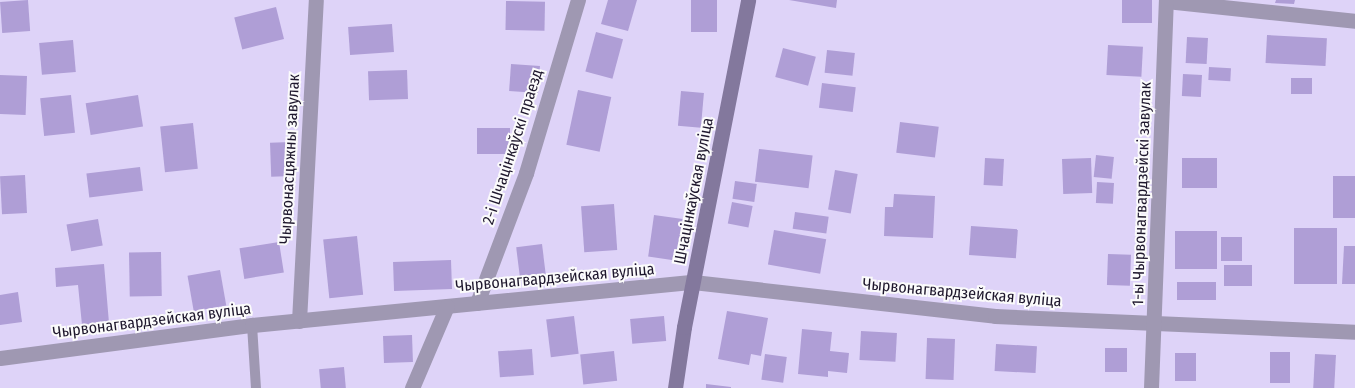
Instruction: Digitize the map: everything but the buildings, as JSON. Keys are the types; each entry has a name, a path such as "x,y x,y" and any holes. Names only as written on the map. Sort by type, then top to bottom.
{"street":[{"name":"Чырвонасцяжны завулак","path":"299,320 316,0"},
{"name":"2-і Шчацінкаўскі праезд","path":"477,303 526,173 578,0"},
{"name":"Шчацінкаўская вуліца","path":"675,388 693,282 748,0"},
{"path":"1166,0 1355,21"},
{"name":"1-ы Чырвонагвардзейскі завулак","path":"1151,388 1156,326 1166,0"},
{"name":"Чырвонагвардзейская вуліца","path":"0,358 252,325 693,282 995,316 1156,326 1355,332"},
{"path":"412,388 447,306"}],"lane":[{"path":"252,325 256,388"}]}
